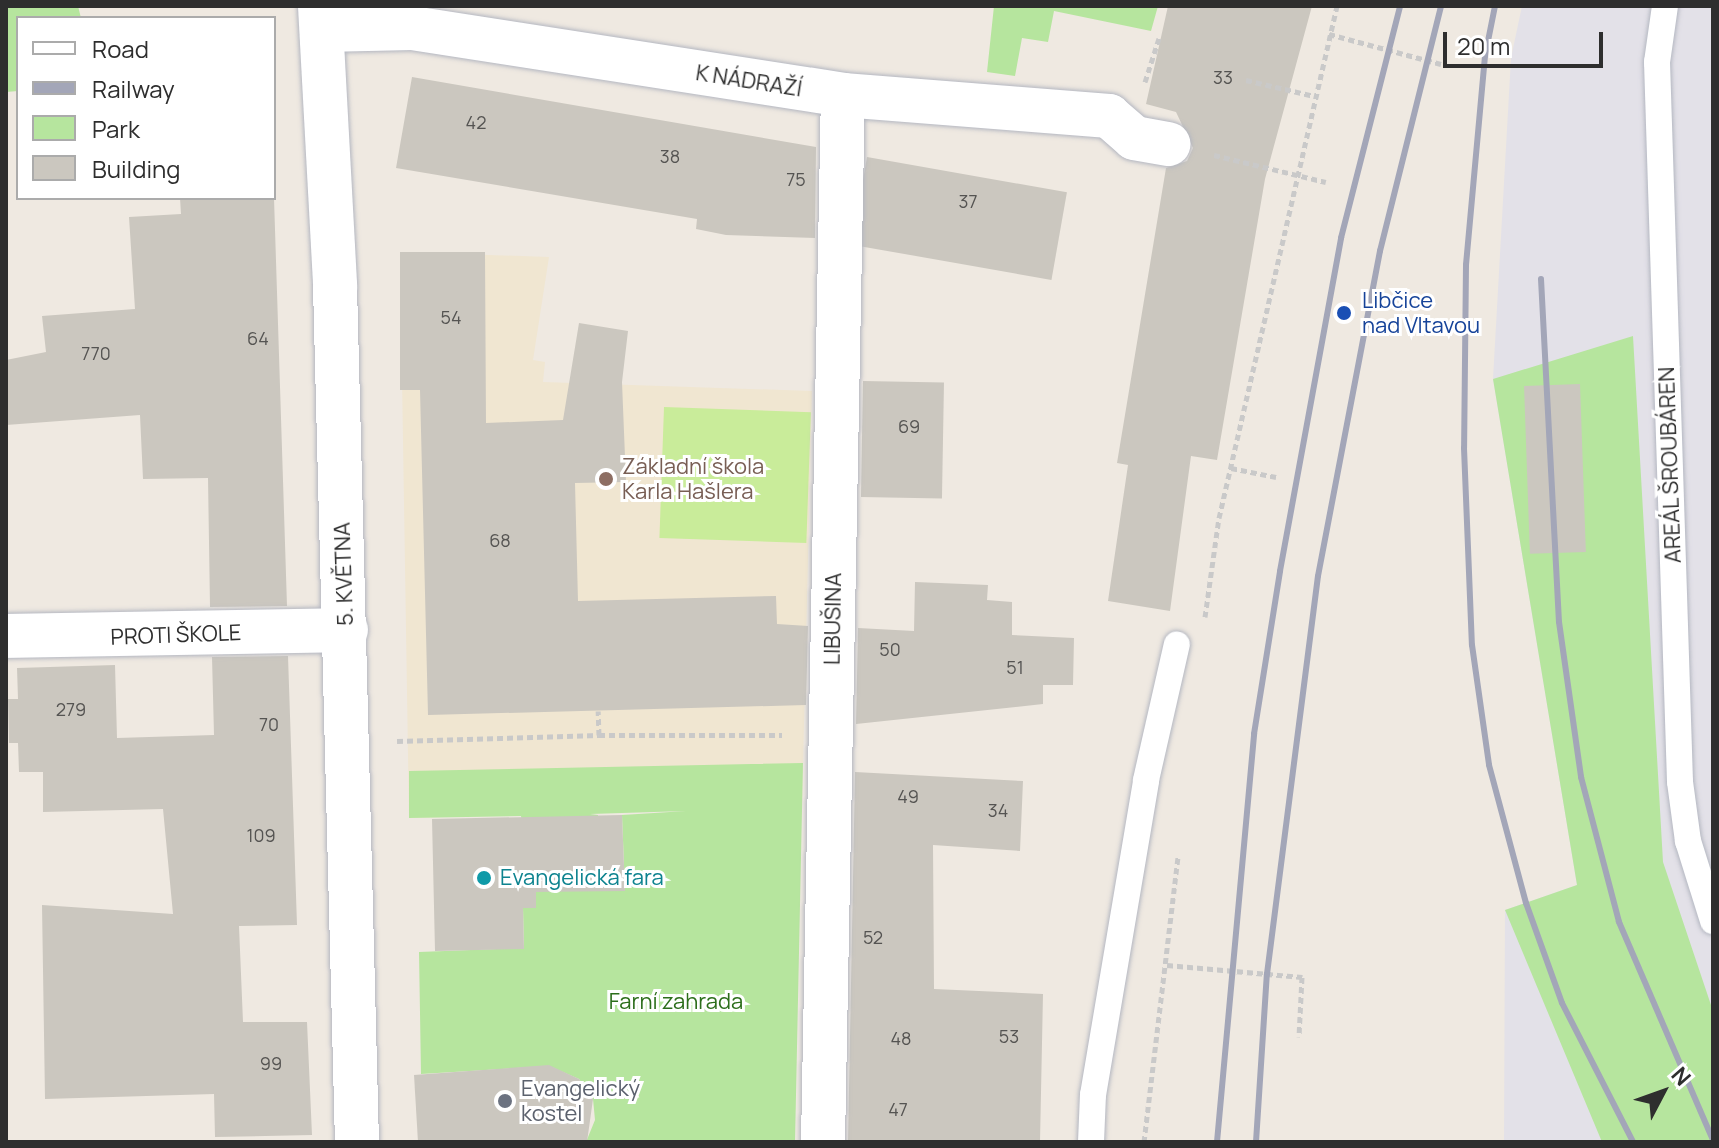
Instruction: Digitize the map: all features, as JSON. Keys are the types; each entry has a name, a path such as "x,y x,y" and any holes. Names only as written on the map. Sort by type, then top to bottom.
{"street":[{"name":"K NÁDRAŽÍ","path":"322,18 412,28 843,95 1109,116 1134,138 1168,144"},
{"name":"5. KVĚTNA","path":"322,18 346,630 357,1142"},
{"name":"LIBUŠINA","path":"823,1142 843,95"},
{"name":"PROTI ŠKOLE","path":"6,636 346,630"}],"lane":[{"name":"AREÁL ŠROUBÁREN","path":"1665,6 1657,62 1680,782 1688,841 1713,921"},
{"path":"1091,1142 1093,1095 1146,780 1177,644"}],"path":[{"path":"1203,626 1231,468 1295,175 1337,6"},
{"path":"1329,34 1441,64"},
{"path":"1246,80 1314,96"},
{"path":"1168,144 1326,182"},
{"path":"1231,468 1276,477"},
{"path":"598,711 599,735"},
{"path":"396,741 599,735 830,734"},
{"path":"1144,1142 1180,842"},
{"path":"1167,965 1302,977 1299,1037"}],"shaded area":[{"path":"1522,6 1713,6 1713,1142 1504,1142 1505,910 1577,885 1493,379 1511,58"},
{"name":"Základní škola Karla Hašlera","path":"400,252 549,257 533,360 545,362 543,382 812,391 802,807 409,818"}],"green space":[{"path":"6,6 78,6 80,16 16,16 16,91 6,92"},
{"path":"994,6 1158,6 1151,31 1054,11 1048,42 1022,38 1015,76 987,72"},
{"path":"1633,336 1663,862 1713,1011 1713,1142 1602,1142 1505,910 1577,885 1493,379"},
{"path":"664,407 811,412 806,543 659,538"},
{"name":"Farní zahrada","path":"803,763 795,1142 586,1142 595,1120 593,1099 579,1079 549,1066 421,1074 419,952 524,948 523,908 535,908 521,816 409,818 409,771","holes":["686,811 622,815 625,890 600,891 598,815 590,814"]}],"building":[{"path":"1168,6 1312,6 1265,179 1217,460 1191,456 1170,611 1108,601 1128,465 1117,463 1166,168 1187,161 1193,148 1176,112 1146,104"},
{"path":"412,77 816,147 815,238 726,235 696,229 697,219 396,168"},
{"path":"867,157 1067,192 1051,280 852,245"},
{"path":"180,200 274,200 287,606 210,607 208,478 143,479 140,415 6,425 6,360 46,352 42,316 135,309 129,217 181,214"},
{"path":"400,252 485,252 486,423 563,420 579,323 628,331 622,382 626,482 575,483 578,601 776,596 777,624 808,626 806,705 428,715 420,390 400,390"},
{"path":"863,381 944,382 942,498 861,497"},
{"path":"1580,384 1586,552 1530,554 1524,386"},
{"path":"915,582 988,585 987,600 1012,602 1012,635 1074,638 1073,685 1043,685 1043,704 856,724 858,628 914,631"},
{"path":"288,656 297,925 239,926 243,1022 307,1022 312,1135 215,1137 214,1094 45,1099 42,905 173,914 163,809 43,812 43,772 19,772 18,743 9,743 8,699 18,699 17,668 115,665 117,738 214,735 212,657"},
{"path":"855,772 1023,781 1020,851 933,845 934,989 1043,994 1040,1142 848,1142"},
{"name":"Evangelická fara","path":"622,815 625,891 536,892 536,908 523,908 524,949 435,951 432,819"},
{"name":"Evangelický kostel","path":"549,1065 579,1079 593,1099 587,1142 418,1142 414,1075"}],"railway":[{"path":"1217,1142 1254,734 1280,571 1341,238 1400,6"},
{"path":"1256,1142 1267,974 1318,576 1380,251 1441,6"},
{"path":"1495,6 1485,56 1466,265 1464,448 1472,645 1489,765 1526,903 1562,1003 1633,1142"},
{"path":"1541,279 1559,622 1581,777 1619,922 1713,1140"}],"place":[{"name":"Libčice nad Vltavou","path":"1344,313"},
{"name":"Základní škola Karla Hašlera","path":"606,479"},
{"name":"Evangelická fara","path":"484,878"},
{"name":"Evangelický kostel","path":"505,1101"}]}
